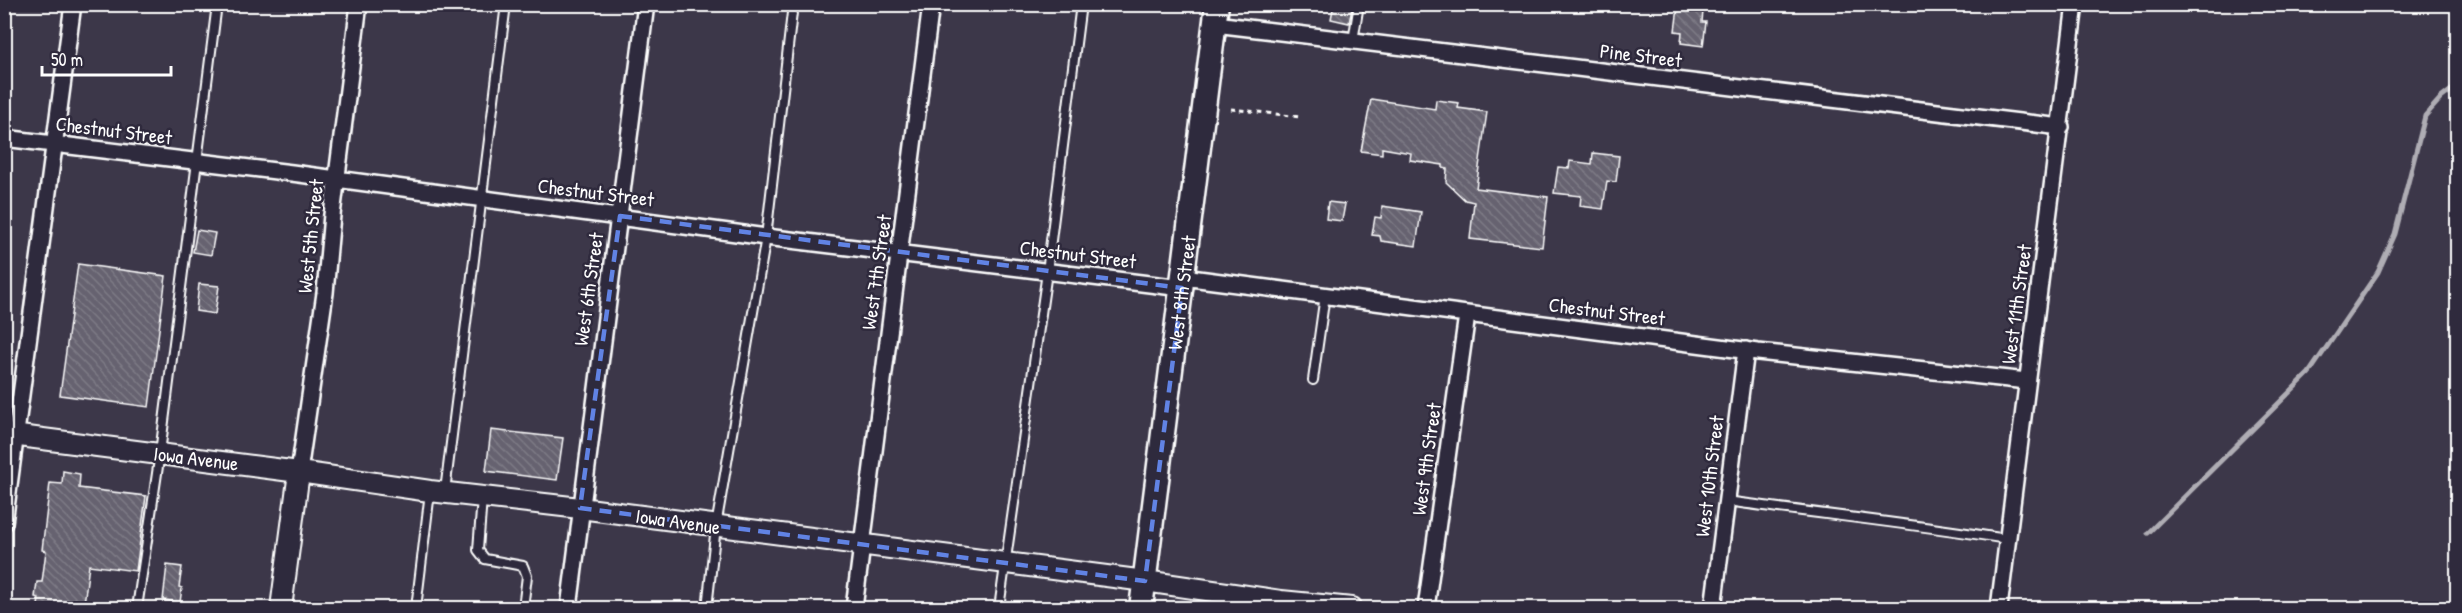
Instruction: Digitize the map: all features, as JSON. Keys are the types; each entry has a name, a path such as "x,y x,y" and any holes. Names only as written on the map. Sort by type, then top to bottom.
{"main road":[{"name":"West 8th Street","path":"1141,609 1215,10"}],"street":[{"path":"4,523 10,436 55,144 73,4"},
{"name":"West 5th Street","path":"299,472 325,293 359,4"},
{"name":"West 6th Street","path":"568,609 646,4"},
{"name":"West 7th Street","path":"854,609 931,4"},
{"name":"West 11th Street","path":"1999,609 2075,4"},
{"name":"Pine Street","path":"1215,10 1353,41 2061,127"},
{"name":"Chestnut Street","path":"4,138 198,161 1047,272 1325,295 1884,367 2027,381"},
{"name":"West 9th Street","path":"1426,609 1467,315"},
{"name":"West 10th Street","path":"1713,609 1746,350"},
{"name":"Iowa Avenue","path":"10,436 160,453 437,492 580,508 1145,581 1281,605 1352,609"},
{"path":"281,609 299,472"}],"lane":[{"path":"137,609 160,453 217,4"},
{"path":"416,609 437,492 482,199 506,4"},
{"path":"706,609 716,526 766,237 793,4"},
{"path":"999,609 1047,272 1081,4"},
{"path":"1353,41 1359,4"},
{"path":"1313,380 1325,295"},
{"path":"482,497 478,550 485,559 523,566 527,576 523,609"},
{"path":"1727,501 1864,520 1929,526 2007,539"}],"path":[{"path":"1231,109 1301,117"}],"highlighted area":[{"path":"620,216 1182,288 1145,581 580,508"}],"building":[{"path":"1334,4 1353,4 1349,23 1331,19"},
{"path":"1678,8 1703,11 1702,22 1706,22 1703,46 1681,43 1682,32 1675,31"},
{"path":"1371,99 1435,109 1436,100 1459,103 1458,108 1487,112 1476,188 1548,197 1542,247 1470,239 1474,202 1465,200 1446,182 1447,169 1443,168 1443,165 1410,160 1411,153 1382,148 1382,154 1361,151"},
{"path":"1593,153 1619,156 1616,182 1607,181 1603,209 1580,206 1581,196 1554,193 1558,167 1569,168 1570,161 1592,164"},
{"path":"1328,202 1345,204 1342,221 1326,219"},
{"path":"1382,206 1421,212 1416,246 1381,241 1380,236 1372,235 1375,217 1381,218"},
{"path":"197,230 215,233 211,255 193,252"},
{"path":"78,264 166,276 149,407 60,395"},
{"path":"199,284 219,286 215,314 196,311"},
{"path":"491,430 563,438 557,480 486,471"},
{"path":"63,471 80,474 79,488 146,496 136,571 89,565 84,604 70,603 70,609 38,606 39,598 35,597 37,582 42,582 46,551 42,550 50,483 62,484"},
{"path":"167,565 182,567 179,587 182,588 180,602 163,600"}],"waterway":[{"path":"2148,533 2309,373 2378,272 2395,234 2425,116 2441,98 2458,85"}]}
